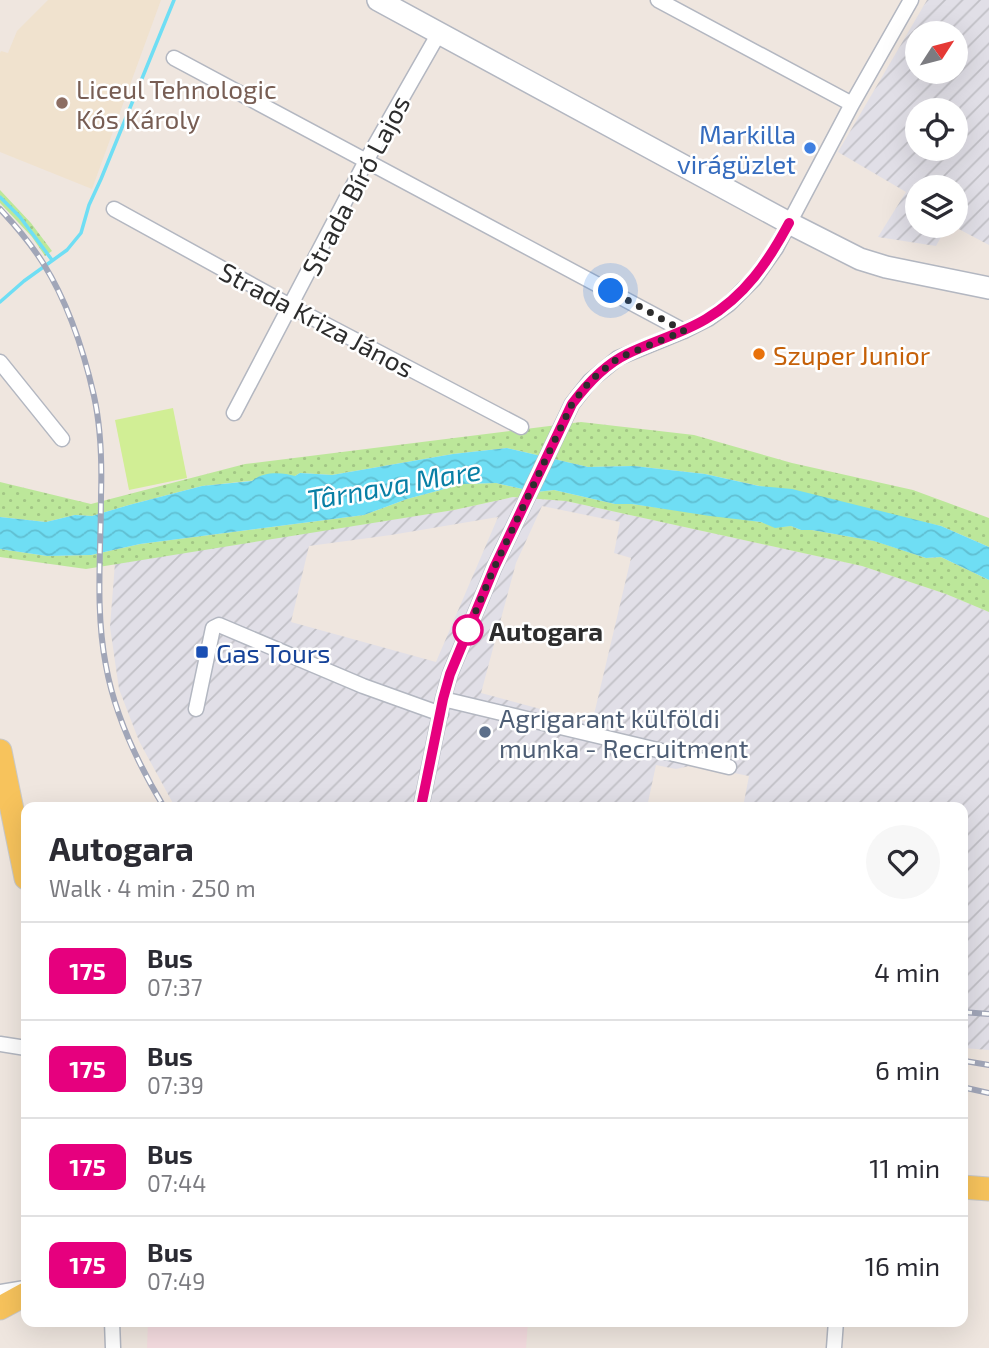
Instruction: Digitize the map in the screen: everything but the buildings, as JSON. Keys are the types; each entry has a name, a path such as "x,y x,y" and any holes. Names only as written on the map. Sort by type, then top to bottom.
{"main road":[{"path":"378,0 860,259 886,267 989,288"},
{"path":"0,751 21,854"},
{"path":"968,1187 989,1189"},
{"path":"0,1308 21,1297"}],"street":[{"path":"658,0 852,104"},
{"path":"422,802 450,674 494,568 572,404 602,370 628,353 684,331 708,318 742,292 766,264 911,0"},
{"name":"Strada Bíró Lajos","path":"234,413 366,161 439,33"},
{"path":"174,58 684,331"},
{"name":"Strada Kriza János","path":"114,209 290,306 521,427"},
{"path":"0,362 62,439"},
{"path":"196,709 213,628 219,625 363,686 442,707 729,767"},
{"path":"0,1044 21,1047"},
{"path":"0,1292 21,1289"},
{"path":"112,1327 113,1348"},
{"path":"834,1348 836,1327"}],"shaded area":[{"name":"Liceul Tehnologic Kós Károly","path":"48,0 161,0 92,189 0,152 0,53 8,53 17,31"},
{"path":"927,0 989,0 989,245 968,234 968,175 905,175 905,191 838,152 905,38 905,84 968,84 968,21 915,21"},
{"path":"905,194 905,238 940,238 936,246 878,237"},
{"path":"513,497 566,501 862,566 946,594 989,612 989,1050 968,1048 968,802 744,802 749,776 694,765 676,769 656,765 648,802 172,802 139,741 119,689 110,627 115,563 454,510","holes":["542,506 620,522 614,553 631,558 592,723 481,693 516,563","498,517 436,662 291,622 309,546"]},
{"path":"148,1327 528,1327 526,1348 147,1348"}],"green space":[{"path":"0,190 31,223 52,251 45,256 32,237 0,203"},
{"path":"173,408 187,478 129,490 115,420"},
{"path":"581,422 694,435 792,463 913,490 989,518 989,547 941,526 705,474 634,466 588,467 507,448 453,454 332,475 300,473 295,476 202,486 92,516 75,515 46,522 0,517 0,482 91,504 245,464"},
{"path":"496,483 536,492 554,490 615,504 761,522 775,527 791,526 801,530 875,541 926,558 941,557 989,580 989,612 946,594 862,566 566,501 513,497 454,510 86,569 0,557 0,549 47,556 91,555 140,544 364,515 407,499 463,484"}],"water":[{"name":"Târnava Mare","path":"507,448 588,467 634,466 705,474 759,486 792,489 941,526 989,547 989,580 941,557 926,558 874,541 801,530 791,526 775,528 761,522 615,504 554,490 536,492 496,483 463,484 407,499 364,515 140,544 91,555 47,556 0,549 0,517 46,522 75,515 92,516 202,486 252,481 267,474 332,475 453,454"}],"waterway":[{"path":"0,302 67,250 81,233 89,205 174,0"},
{"path":"0,197 20,217 52,260"}],"railway":[{"path":"0,209 28,242 52,278 74,327 90,379 100,446 100,603 106,666 115,703 129,739 161,802"},
{"path":"968,1012 989,1014"},
{"path":"968,1062 989,1065"},
{"path":"968,1088 989,1093"}],"bus line":[{"name":"175","path":"422,802 450,674 494,568 572,404 590,381 618,358 692,327 729,303 766,264 789,223"}],"place":[{"name":"Liceul Tehnologic Kós Károly","path":"62,103"},
{"name":"Markilla virágüzlet","path":"810,148"},
{"name":"Szuper Junior","path":"759,354"},
{"name":"Autogara","path":"468,630"},
{"name":"Gas Tours","path":"202,652"},
{"name":"Agrigarant külföldi munka - Recruitment","path":"485,732"}],"route":[{"path":"468,630 467,632 494,568 572,404 590,381 618,358 684,331 611,291"}]}
